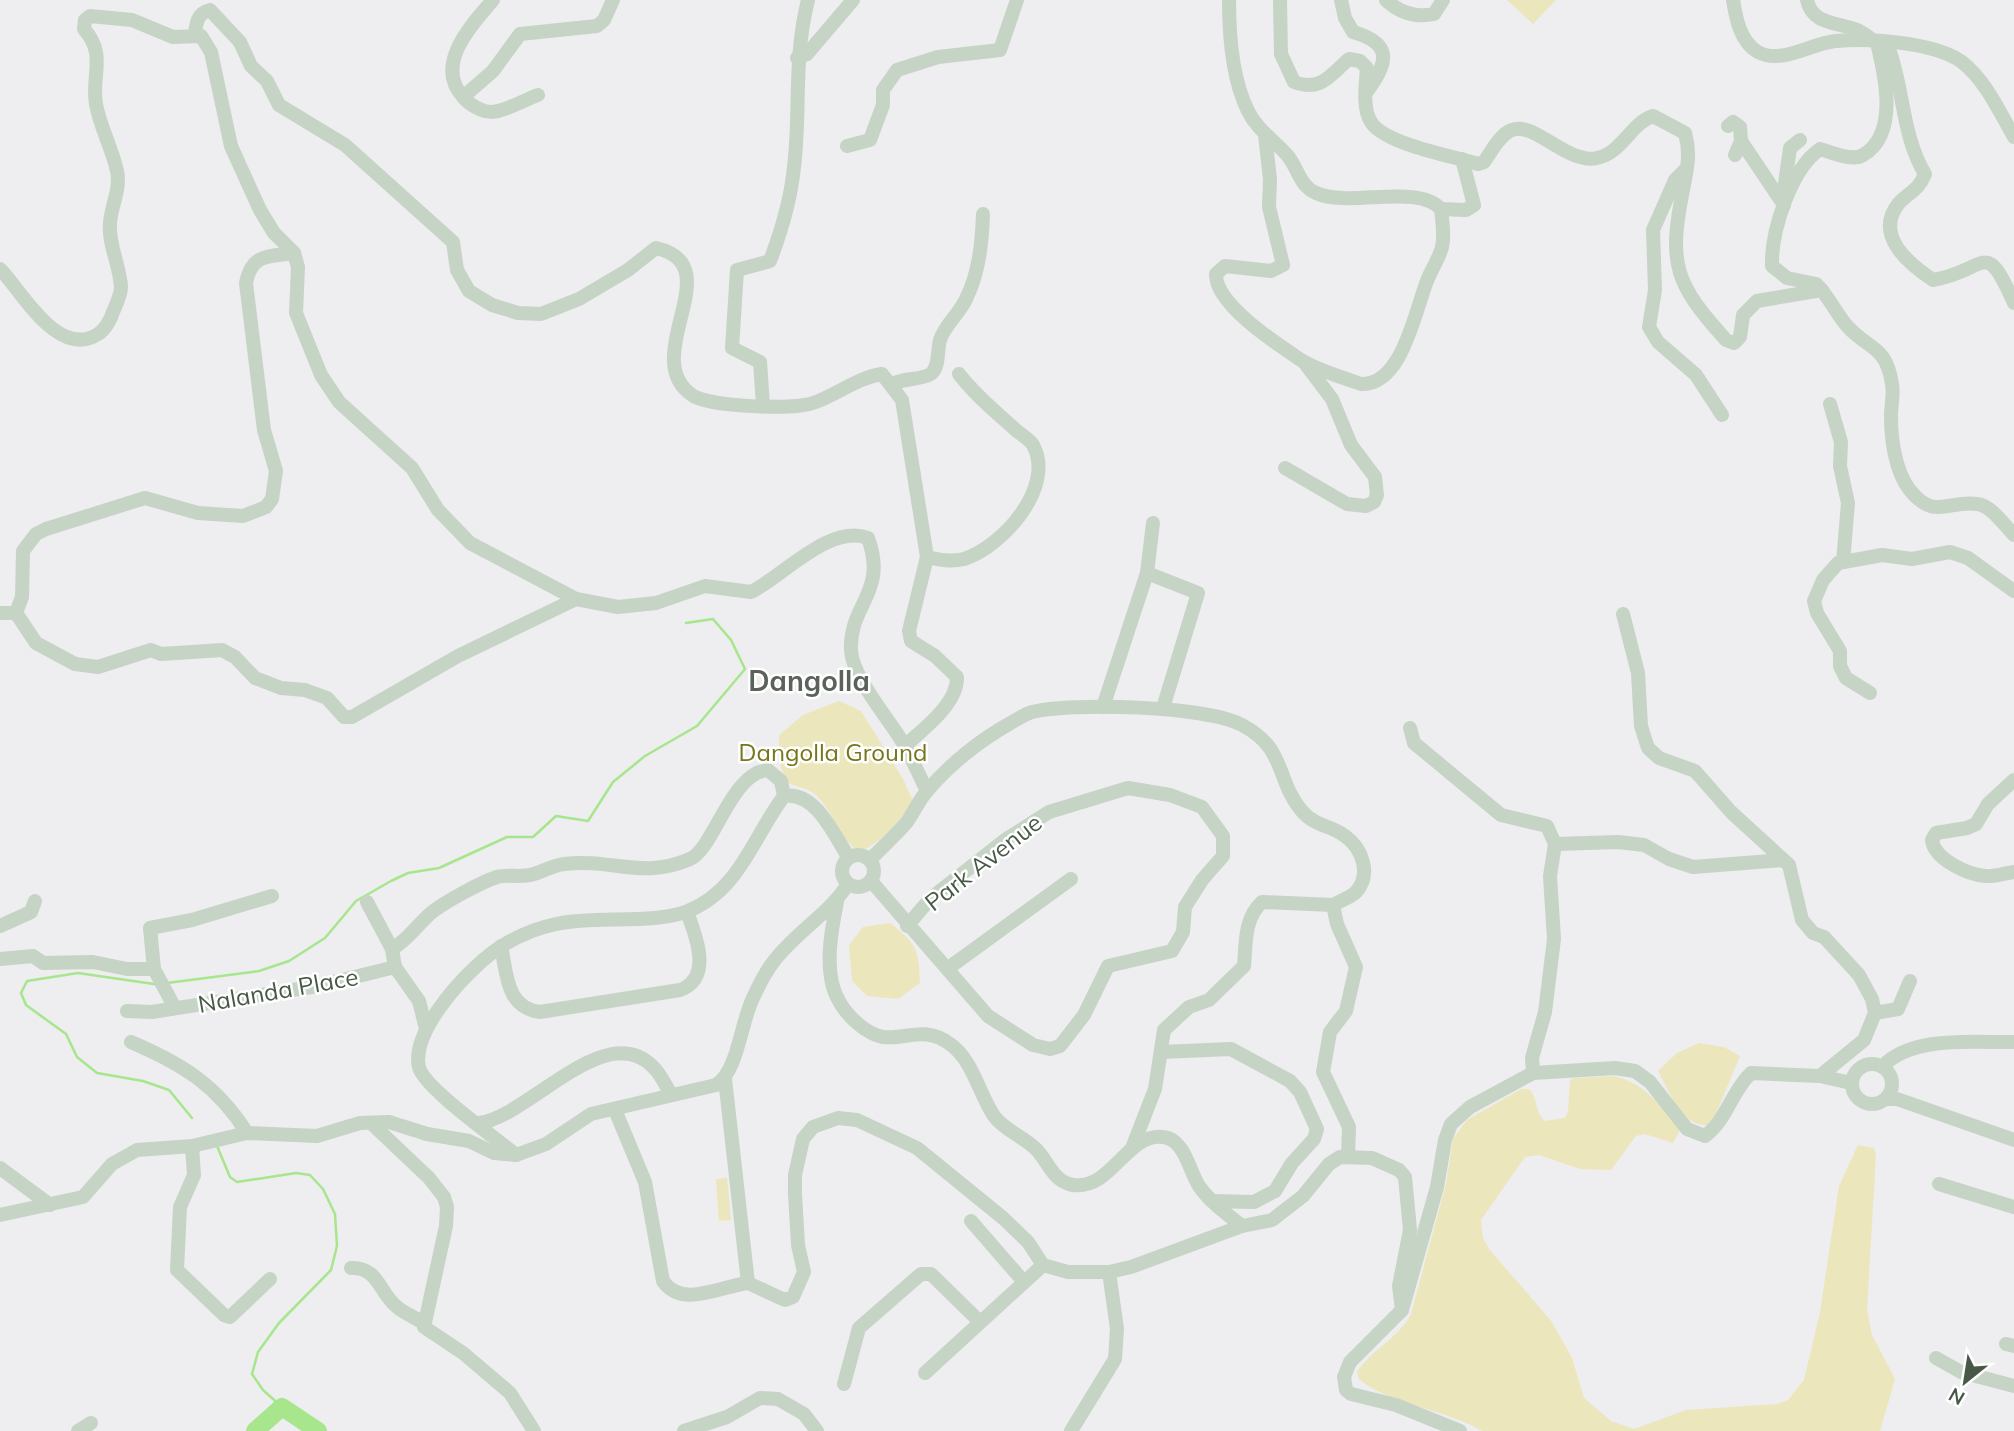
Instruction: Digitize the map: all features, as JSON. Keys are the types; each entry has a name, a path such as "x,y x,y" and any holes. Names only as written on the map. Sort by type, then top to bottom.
{"street":[{"path":"494,0 468,28 453,62 451,75 455,87 472,106 491,112 538,95"},
{"path":"463,97 493,71 520,34 597,26 604,20 613,0"},
{"path":"763,405 760,362 732,348 734,288 737,270 742,266 764,265 770,261 779,238 794,167 797,58 808,0"},
{"path":"797,58 807,54 853,0"},
{"path":"847,146 870,140 883,105 883,90 897,70 938,57 1000,50 1017,0"},
{"path":"1229,0 1229,35 1248,111 1265,135 1289,156 1302,182 1316,193 1366,199 1424,197 1441,209 1466,210 1474,205 1462,159"},
{"path":"1280,0 1281,54 1294,82 1308,87 1317,86 1349,59 1360,61 1367,68 1369,120 1376,129 1397,140 1462,159 1483,162 1505,134 1513,129 1524,128 1566,152 1590,160 1601,158 1620,145 1645,118 1653,116 1685,133 1690,153 1674,236 1675,257 1684,287 1726,340 1734,343 1740,337 1743,315 1757,301 1822,290"},
{"path":"1341,0 1345,18 1353,32 1371,37 1378,43 1385,60 1381,73 1366,93"},
{"path":"1386,0 1396,9 1419,17 1434,14 1443,0"},
{"path":"1733,0 1738,26 1751,47 1759,53 1780,56 1835,41 1877,43 1888,40 1929,47 1961,61 1985,86 2014,137"},
{"path":"1807,0 1810,11 1828,23 1858,30 1889,49 1896,68 1906,129 1916,160 1924,174 1920,187 1898,204 1893,217 1891,237 1900,255 1933,279 1980,262 1991,262 1998,268 2014,303"},
{"path":"195,35 197,20 204,11 210,10 216,14 240,41 251,66 267,81 279,105 345,145 453,242 457,270 469,291 492,305 518,313 541,314 579,299 628,270 656,248 668,251 682,261 686,274 688,289 674,341 677,374 694,397 723,404 811,404 868,376 882,374 892,384 902,400 927,557 909,631 911,641 935,656 957,677 957,686 934,718 905,746"},
{"path":"0,269 47,325 69,337 84,338 98,334 111,319 121,288 109,225 118,173 96,105 94,82 98,60 91,37 84,29 85,20 90,16 132,20 173,37 201,36 211,52 231,146 255,199 275,233 294,253 298,267 296,313 321,375 339,402 412,468 438,510 470,543 576,599 618,607 656,603 705,586 751,592 805,554 833,540 859,535 868,538 876,560 873,580 852,631 851,652 854,667 905,746 927,791"},
{"path":"1784,204 1798,171 1820,149 1854,157 1862,156 1879,139 1888,106 1884,70 1877,43"},
{"path":"1728,126 1733,122 1740,127 1738,148 1784,204"},
{"path":"1265,135 1270,179 1269,206 1283,265 1279,270 1271,271 1225,266 1216,274 1216,281 1236,310 1303,361 1332,399 1351,445 1375,477 1377,495 1374,502 1366,506 1348,504 1285,468"},
{"path":"1800,140 1790,148 1784,204 1772,254 1772,266 1787,278 1816,284 1848,328 1877,348 1884,359 1892,385 1891,420 1896,459 1908,487 1921,501 1932,507 1945,509 1978,504 1988,509 2014,535"},
{"path":"1687,168 1675,180 1653,230 1655,289 1649,327 1658,342 1696,375 1722,415"},
{"path":"1303,361 1361,384 1370,385 1387,375 1405,346 1427,281 1442,248 1441,209"},
{"path":"892,384 904,378 929,375 934,370 940,338 966,300 974,279 981,249 984,214"},
{"path":"16,613 22,597 23,551 36,534 46,529 145,498 210,513 243,516 266,507 276,487 276,471 264,430 246,283 249,268 259,259 294,253"},
{"path":"927,557 947,562 964,559 980,552 1001,537 1027,506 1038,470 1033,444 970,388 959,373"},
{"path":"1830,404 1841,442 1840,466 1848,503 1843,562"},
{"path":"1102,707 1147,573 1153,523"},
{"path":"1870,693 1846,678 1840,667 1840,651 1817,613 1814,601 1824,580 1838,563 1882,555 1912,559 1950,552 1968,558 2014,591"},
{"path":"1147,573 1198,593 1163,708"},
{"path":"16,613 36,643 75,664 98,667 151,650 161,654 222,650 235,657 255,678 281,688 305,690 327,698 344,717 352,718 458,656 576,599"},
{"path":"0,613 16,613"},
{"path":"1623,614 1638,673 1641,726 1648,748 1659,758 1695,771 1731,812 1789,865 1802,920 1812,933 1824,937 1859,975 1872,999 1875,1013 1864,1040 1820,1076"},
{"path":"837,902 831,937 832,982 839,1001 856,1023 883,1037 918,1032 950,1044 975,1076 995,1117 1036,1149 1059,1180 1074,1185 1091,1182 1115,1167 1132,1148 1155,1089 1164,1030 1189,1007 1209,1000 1244,967 1247,928 1255,908 1262,902 1333,905 1356,891 1364,874 1362,856 1345,835 1319,826 1301,811 1288,790 1282,767 1264,739 1241,724 1220,717 1163,708 1102,707 1032,712 988,736 927,791 907,822 870,860"},
{"path":"1410,728 1414,743 1501,815 1547,826 1555,844 1550,876 1554,939 1545,1012 1532,1058 1533,1073"},
{"path":"392,949 404,942 432,912 497,877 531,875 561,864 601,862 639,870 662,870 694,858 750,776 760,770 768,770 781,782 784,796"},
{"path":"2014,780 1988,804 1976,824 1936,833 1932,840 1941,856 1973,874 1987,876 2014,872"},
{"name":"Park Avenue","path":"1128,788 1170,796 1202,807 1223,836 1223,856 1202,880 1185,907 1183,932 1172,951 1108,966 1084,1016 1060,1046 1050,1049 1033,1045 988,1016 907,926 930,899 1049,811 1128,788"},
{"path":"516,1155 479,1123 431,1089 419,1069 418,1049 426,1029 463,978 501,946 555,924 687,912 716,894 737,874 755,848 769,816 784,796 794,795 813,804 849,858"},
{"path":"1555,844 1618,842 1644,845 1669,859 1693,867 1783,860"},
{"path":"862,855 870,860 874,870 871,881 858,887 848,884 842,870 849,858 862,855"},
{"path":"947,969 1071,879"},
{"path":"871,881 907,926"},
{"path":"0,1215 83,1197 112,1164 137,1150 192,1146 247,1133 317,1136 360,1123 389,1122 427,1134 469,1141 494,1153 516,1155 546,1143 591,1114 716,1084 725,1079 733,1067 747,1011 765,973 775,959 837,902 848,884"},
{"name":"Nalanda Place","path":"272,896 192,920 150,929 154,969 175,1008 318,986 395,967"},
{"path":"0,926 31,912 35,901"},
{"path":"367,902 392,949 395,967 419,1001 426,1029"},
{"path":"1333,905 1356,967 1346,1011 1330,1032 1323,1072 1349,1127 1348,1157"},
{"path":"501,946 509,986 516,1003 526,1010 540,1012 680,990 690,987 701,961 687,912"},
{"path":"0,959 33,956 43,963 93,962 127,969 154,969"},
{"path":"1875,1013 1898,1009 1910,981"},
{"path":"127,1011 152,1012 175,1008"},
{"path":"131,1042 174,1060 194,1074 230,1105 247,1133"},
{"path":"1883,1066 1893,1056 1914,1048 2014,1042"},
{"path":"1161,1052 1231,1049 1290,1081 1300,1092 1317,1129 1314,1139 1292,1163 1275,1191 1254,1202 1212,1201"},
{"path":"479,1123 506,1116 581,1065 621,1053 646,1060 655,1068 671,1094"},
{"path":"1851,1083 1862,1065 1869,1063 1883,1066 1893,1082 1886,1099"},
{"path":"1460,1431 1396,1405 1350,1394 1346,1391 1344,1377 1350,1362 1402,1310 1437,1187 1445,1140 1451,1124 1470,1107 1533,1073 1615,1068 1634,1072 1650,1082 1687,1129 1705,1136 1717,1127 1743,1081 1751,1073 1820,1076 1851,1083"},
{"path":"725,1079 748,1283"},
{"path":"1851,1083 1858,1099 1866,1103 1897,1099 2014,1140"},
{"path":"615,1110 645,1182 660,1265 668,1287 683,1295 748,1283 785,1300 793,1297 803,1280 796,1218 797,1166 803,1139 813,1127 838,1118 857,1120 917,1148 1003,1218 1028,1242 1043,1265 1068,1272 1109,1272 1242,1226 1272,1220 1303,1196 1329,1164 1340,1157 1373,1158 1399,1170 1405,1177 1409,1230 1399,1286 1402,1310"},
{"path":"371,1123 429,1178 443,1196 447,1207 446,1226 422,1322"},
{"path":"1132,1148 1163,1137 1179,1144 1199,1186 1212,1201 1242,1226"},
{"path":"192,1146 194,1175 180,1207 177,1270 224,1315 230,1317 270,1279"},
{"path":"0,1168 50,1205"},
{"path":"1939,1184 2014,1207"},
{"path":"971,1221 1024,1282"},
{"path":"925,1373 1043,1265"},
{"path":"351,1268 358,1268 377,1277 395,1306 422,1322 430,1333 463,1353 510,1393 534,1431"},
{"path":"1071,1431 1115,1359 1117,1329 1109,1272"},
{"path":"845,1384 859,1328 920,1274 931,1274 979,1321"},
{"path":"1936,1358 1961,1372 2014,1386"},
{"path":"684,1431 727,1417 748,1402 760,1398 778,1399 804,1414 817,1431"}],"green space":[{"path":"1507,0 1556,0 1533,24"},
{"name":"Dangolla Ground","path":"839,701 861,711 903,779 913,801 890,830 860,852 847,841 816,795 786,782 779,760 779,735 803,715"},
{"path":"890,923 906,936 914,948 919,963 920,983 898,999 867,996 852,981 849,945 863,927"},
{"path":"1699,1043 1724,1047 1740,1056 1715,1116 1707,1125 1698,1124 1683,1114 1658,1071 1677,1053"},
{"path":"1614,1076 1635,1084 1659,1104 1680,1130 1673,1143 1645,1134 1636,1136 1611,1170 1580,1169 1539,1155 1525,1157 1481,1220 1483,1238 1489,1249 1552,1322 1572,1358 1584,1398 1611,1421 1634,1429 1686,1410 1777,1404 1788,1400 1804,1380 1820,1312 1839,1186 1858,1145 1874,1148 1876,1154 1867,1310 1872,1335 1895,1379 1880,1431 1482,1431 1452,1417 1385,1394 1359,1379 1357,1372 1363,1364 1400,1330 1411,1314 1446,1184 1453,1139 1467,1120 1521,1089 1529,1089 1532,1093 1545,1121 1565,1118 1568,1112 1570,1081 1574,1078"},
{"path":"727,1178 731,1220 719,1221 716,1179"}],"waterway":[{"path":"167,983 259,971 289,961 325,938 356,901 408,873 439,868 507,837 533,837 556,816 588,821 613,782 645,756 697,726 745,669 731,640 713,619 686,623"},
{"path":"154,984 78,973 27,981 21,993 26,1005 66,1034 77,1057 97,1073 143,1081 169,1090 192,1118"},
{"path":"217,1146 230,1177 237,1182 296,1173 310,1175 323,1189 335,1214 337,1246 331,1270 279,1323 258,1352 252,1374 263,1390 282,1407"},
{"path":"255,1431 282,1407 318,1431"}],"district":[{"name":"Dangolla","path":"809,680"}]}
